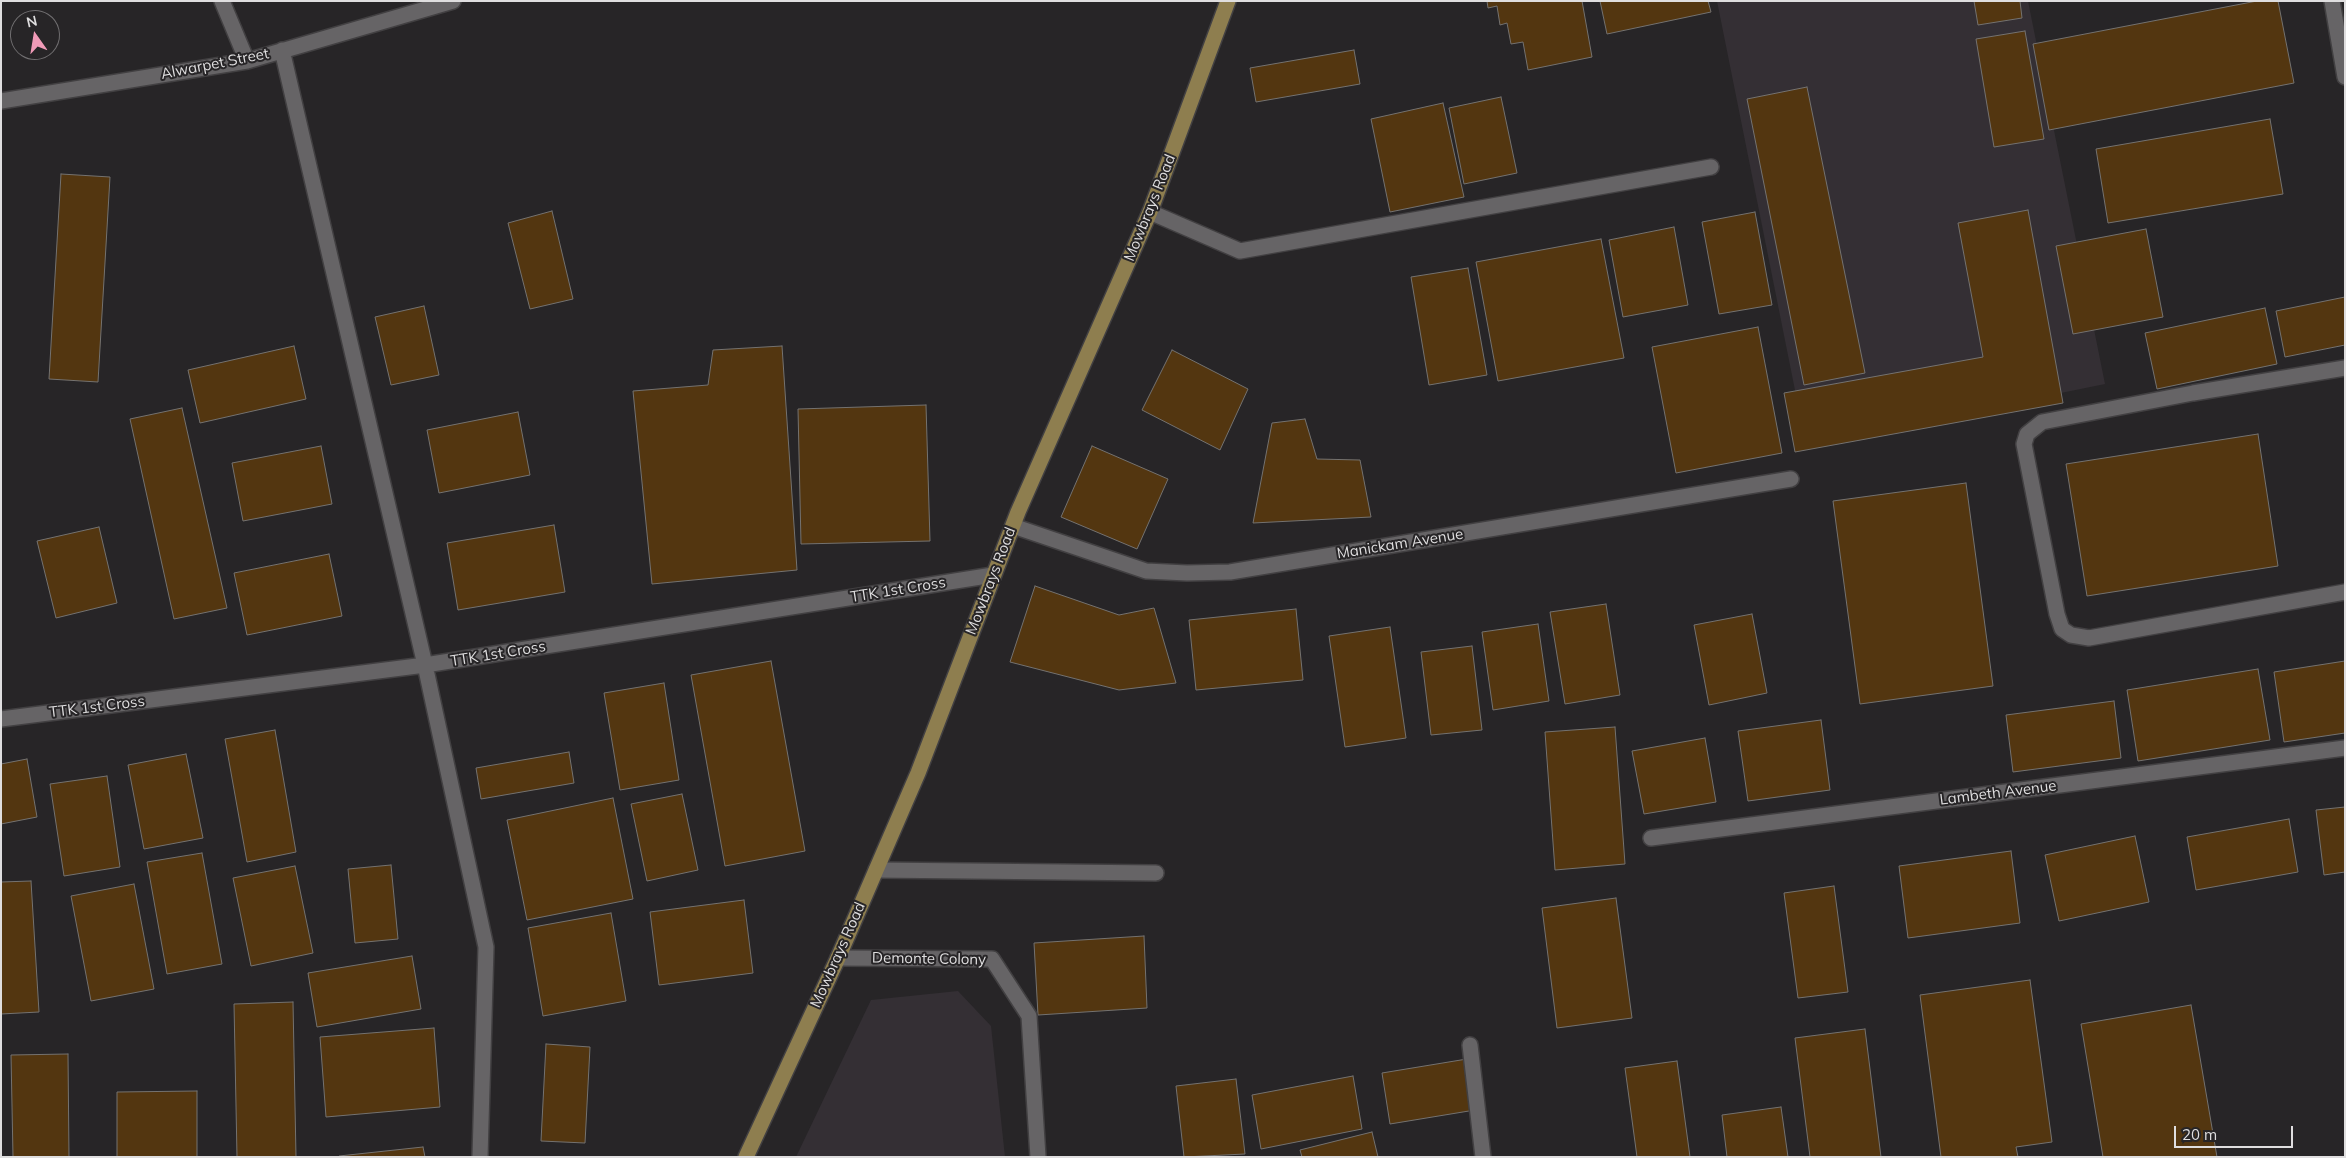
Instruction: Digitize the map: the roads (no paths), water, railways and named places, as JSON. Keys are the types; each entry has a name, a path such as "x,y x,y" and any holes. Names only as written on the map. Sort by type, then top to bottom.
{"main road":[{"name":"Mowbrays Road","path":"746,1157 838,958 918,773 1013,526 1150,212 1228,1"}],"street":[{"path":"222,1 246,61"},
{"name":"Alwarpet Street","path":"1,101 246,61 452,1"},
{"path":"2332,1 2345,77"},
{"path":"282,50 425,665 486,948 480,1157"},
{"path":"1150,212 1240,251 1711,167"},
{"path":"2345,368 2042,422 2027,434 2024,444 2057,614 2062,629 2071,635 2089,638 2345,592"},
{"name":"Manickam Avenue","path":"1013,526 1146,571 1187,573 1230,572 1791,479"},
{"name":"TTK 1st Cross","path":"1,719 425,665 993,575"},
{"name":"Lambeth Avenue","path":"1651,838 2345,748"},
{"path":"876,870 1156,874"},
{"name":"Demonte Colony","path":"838,958 992,959 1029,1016 1038,1157"},
{"path":"1470,1045 1483,1157"}]}
